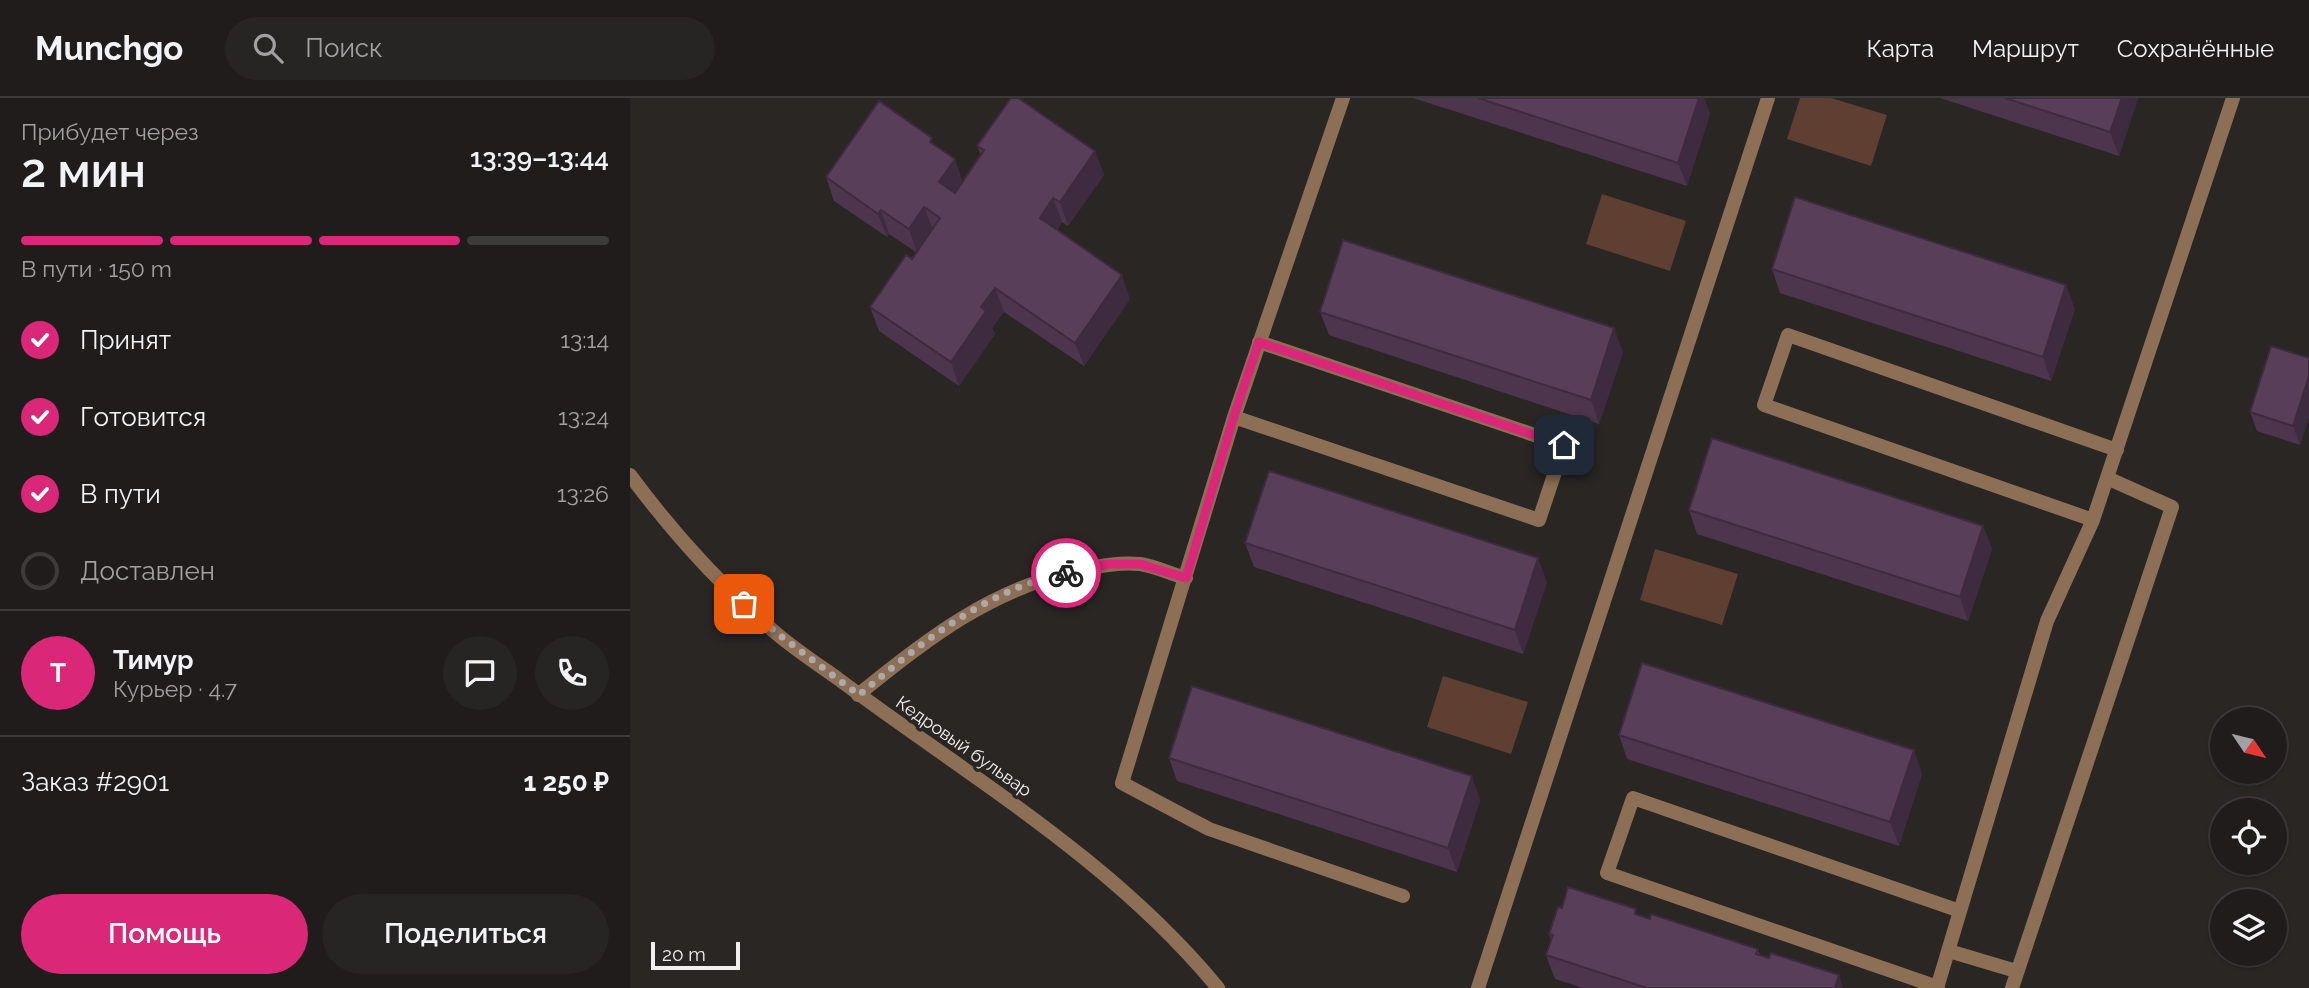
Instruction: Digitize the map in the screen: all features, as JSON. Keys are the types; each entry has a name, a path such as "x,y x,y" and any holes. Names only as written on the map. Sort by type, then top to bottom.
{"street":[{"path":"1343,98 1234,416 1122,783 1209,829 1403,896"},
{"path":"1478,988 1768,98"},
{"path":"1960,911 1633,799 1607,873 1937,987 1949,951 2047,621 2093,520 2233,98"},
{"path":"2093,520 1764,405 1788,335 2116,450"},
{"path":"1234,416 1539,520 1564,445 1259,342"},
{"name":"Кедровый бульвар","path":"630,475 667,525 727,589 778,634 1080,854 1191,955 1218,988"},
{"path":"2012,988 2172,507 2107,478"},
{"path":"859,695 933,636 961,617 1013,589 1058,574 1108,564 1140,564 1186,578"},
{"path":"1949,951 2016,971"}],"shaded area":[{"path":"1800,98 1831,98 1887,115 1871,166 1787,139"},
{"path":"1602,194 1686,221 1670,271 1586,244"},
{"path":"1655,549 1738,574 1722,625 1640,600"},
{"path":"1443,676 1528,702 1511,754 1427,727"}],"building":[{"path":"1011,98 1018,98 1095,151 1060,202 1053,198 1040,218 1122,275 1075,343 995,288 981,307 986,311 951,362 870,307 906,255 912,259 940,218 924,207 909,229 881,210 878,214 826,177 879,101 932,138 930,142 955,159 939,182 955,193 984,150 977,146"},
{"path":"1478,98 1699,98 1678,163"},
{"path":"2005,98 2122,98 2110,132"},
{"path":"1795,197 2066,285 2043,357 1772,269"},
{"path":"1343,240 1614,328 1591,400 1320,312"},
{"path":"2271,346 2309,358 2309,376 2293,426 2250,412"},
{"path":"1712,438 1983,526 1960,597 1689,510"},
{"path":"1269,471 1538,558 1515,630 1245,543"},
{"path":"1642,663 1914,750 1890,822 1619,735"},
{"path":"1192,686 1472,776 1448,848 1169,758"},
{"path":"1568,887 1636,909 1635,914 1650,919 1651,914 1758,949 1756,954 1769,958 1771,953 1839,975 1835,988 1647,988 1546,955 1553,935 1549,934 1558,907 1562,908"}],"way so far":[{"path":"744,604 778,634 859,695 915,649 961,617 1013,589 1066,573"}],"route":[{"path":"1066,573 1108,564 1140,564 1186,578 1259,342 1564,445"}]}
